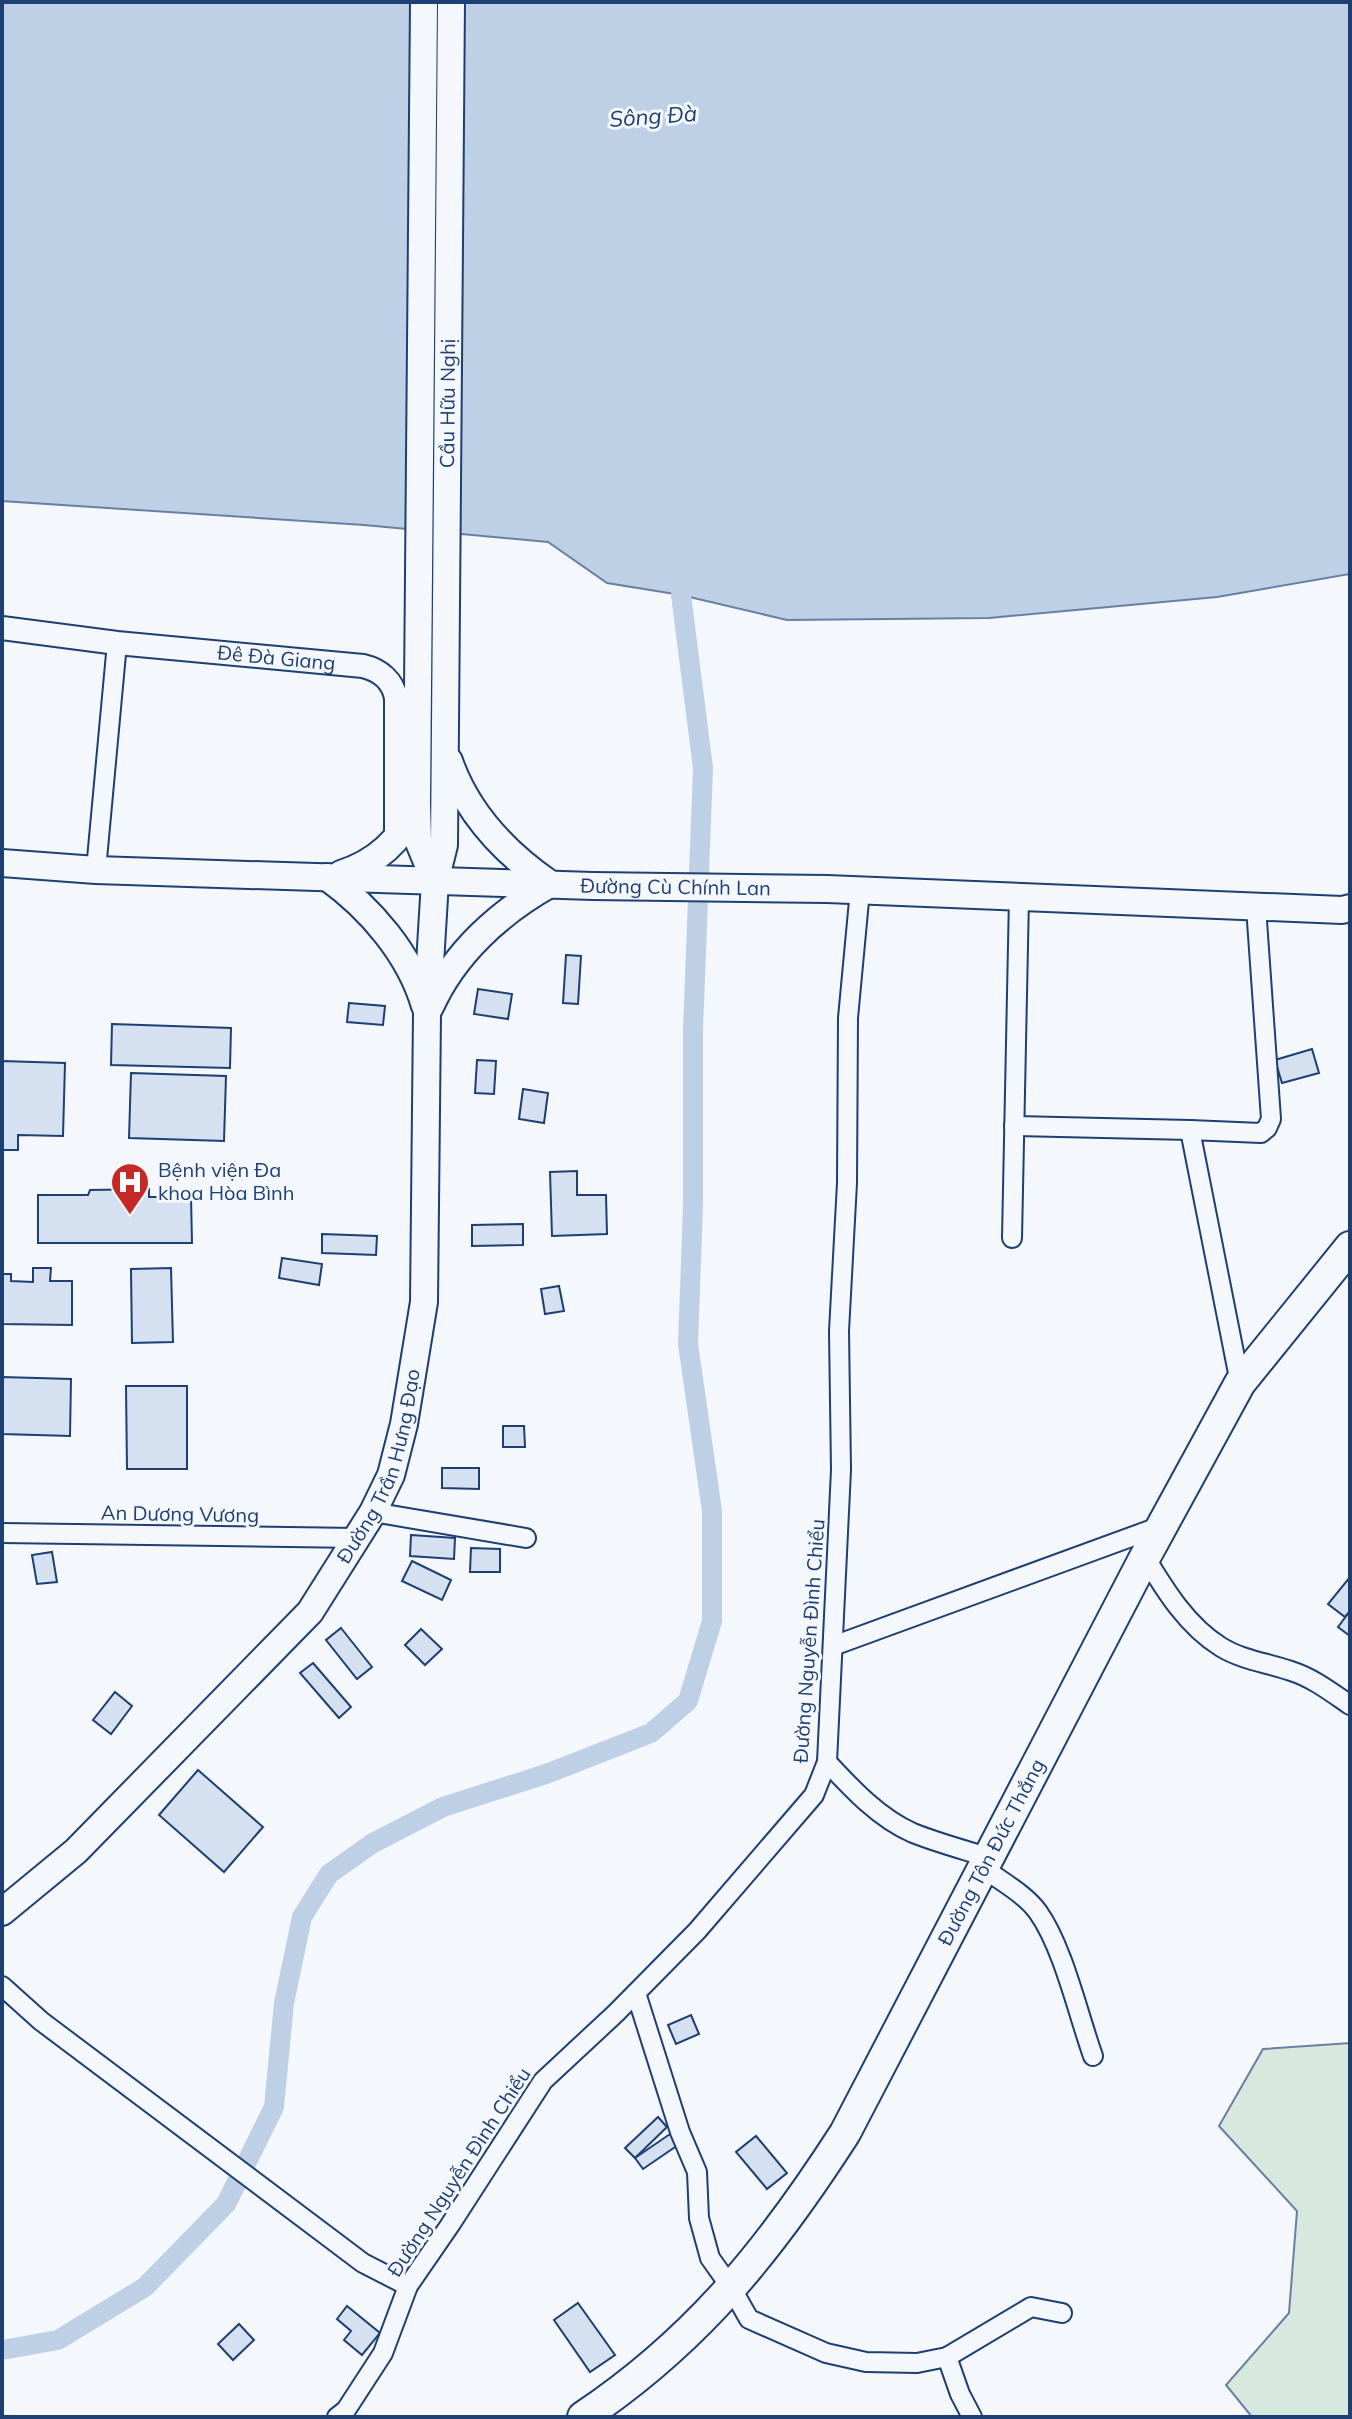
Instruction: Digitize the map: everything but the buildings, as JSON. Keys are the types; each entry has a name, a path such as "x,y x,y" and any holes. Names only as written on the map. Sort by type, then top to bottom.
{"highway":[{"name":"Đường Tôn Đức Thắng","path":"583,2417 615,2395 699,2324 732,2289 799,2205 845,2133 988,1864 1145,1557 1240,1383 1350,1247"}],"main road":[{"name":"Cầu Hữu Nghị","path":"424,2 417,803 418,840 435,881"},
{"name":"Cầu Hữu Nghị","path":"435,881 444,845 451,2"},
{"path":"427,1013 448,975 477,940 510,910 550,884 505,848 475,813 454,776 445,746"},
{"path":"327,877 365,864 396,839 417,803"},
{"name":"Đường Cù Chính Lan","path":"2,863 96,870 593,886 827,889 1256,907 1350,908"},
{"path":"327,877 360,904 392,941 416,982 427,1013"},
{"name":"Đường Trần Hưng Đạo","path":"2,1912 76,1851 310,1612 373,1512 391,1475 404,1424 424,1302 427,1013 435,881"}],"street":[{"name":"Đê Đà Giang","path":"2,628 117,643 363,666 379,672 390,683 396,698 396,839"},
{"path":"96,870 117,643"},
{"name":"Đường Nguyễn Đình Chiểu","path":"337,2417 346,2410 383,2353 408,2286 543,2081 697,1931 814,1795 827,1762 841,1470 839,1331 847,1183 848,1018 860,890"},
{"path":"1012,1238 1019,897"},
{"path":"1014,1126 1261,1133 1267,1128 1271,1119 1256,907"},
{"path":"1190,1130 1240,1383"},
{"path":"373,1512 526,1538"},
{"path":"833,1646 1163,1525"},
{"name":"An Dương Vương","path":"2,1533 357,1538"},
{"path":"1145,1557 1169,1595 1205,1635 1223,1648 1305,1677 1350,1705"},
{"path":"827,1762 854,1791 885,1816 912,1832 988,1864 1037,1912 1057,1951 1093,2056"},
{"path":"2,1986 41,2021 363,2263 408,2286"},
{"path":"636,1993 680,2132 697,2172 699,2218 710,2258 749,2319 826,2353 866,2362 917,2363 947,2357 1031,2307 1062,2313"},
{"path":"947,2357 972,2417"}],"shaded area":[{"path":"1350,2043 1350,2417 1252,2417 1226,2385 1289,2313 1297,2211 1219,2126 1263,2049"}],"water":[{"name":"Sông Đà","path":"2,2 1350,2 1350,574 1217,597 989,618 787,620 681,595 607,583 548,542 364,525 2,501"}],"waterway":[{"path":"2,2350 58,2340 145,2287 226,2204 274,2107 284,2003 302,1917 329,1874 373,1843 443,1807 546,1774 651,1733 688,1701 712,1621 712,1511 688,1344 693,1206 693,1030 703,768 681,595"}],"place":[{"name":"Bệnh viện Đa khoa Hòa Bình","path":"130,1216"}]}
